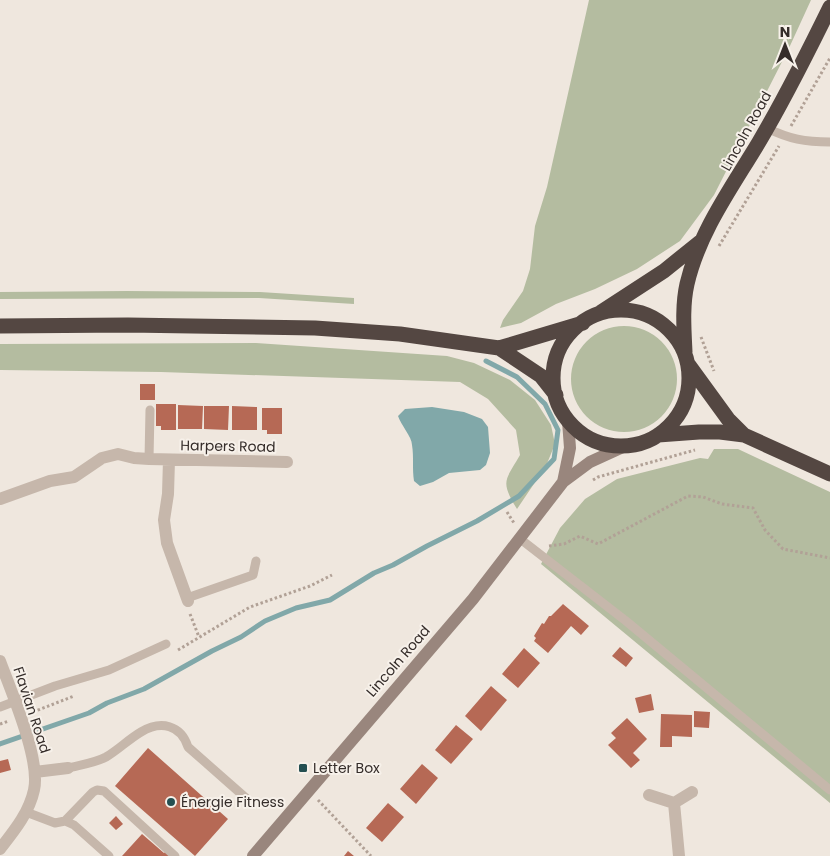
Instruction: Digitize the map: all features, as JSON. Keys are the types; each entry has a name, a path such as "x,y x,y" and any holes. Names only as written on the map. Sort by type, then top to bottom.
{"highway":[{"name":"Lincoln Road","path":"686,358 684,306 687,284 700,242 767,128 830,7"},
{"name":"Lincoln Road","path":"589,319 664,271 700,242"},
{"path":"499,348 616,311 630,311 644,315 657,321 678,340 686,358 728,419 744,435"},
{"path":"589,319 567,338 558,354 554,371 559,406 578,431 590,439 604,444 625,446 639,444 658,435 672,424 683,408 688,391 686,358"},
{"path":"0,326 128,325 315,328 400,334 499,348 541,376 556,395"},
{"path":"658,435 720,432 744,435 830,474"}],"main road":[{"name":"Lincoln Road","path":"563,482 570,448 568,420"},
{"name":"Lincoln Road","path":"253,856 473,599 563,482 590,462 625,446"}],"street":[{"name":"Harpers Road","path":"0,499 50,481 74,477 102,458 118,454 134,458 169,460 287,462"},
{"name":"Harpers Road","path":"169,460 168,494 164,520 167,543 188,599"},
{"name":"Flavian Road","path":"0,661 29,742 35,772 35,788 26,812 0,849"},
{"path":"35,772 68,768"},
{"path":"649,795 674,803 692,792"},
{"path":"674,803 679,856"}],"lane":[{"path":"767,128 785,137 814,142 830,142"},
{"path":"149,459 150,410"},
{"path":"519,538 626,621 830,790"},
{"path":"188,599 253,575 256,562"},
{"path":"0,707 55,686 109,670 166,644"},
{"path":"68,768 105,757 142,731 167,726 178,730 185,738 188,747 247,799"},
{"path":"26,812 54,823 65,820 93,792 97,790 104,791 175,856"},
{"path":"65,820 74,825 109,856"}],"path":[{"path":"785,137 830,58"},
{"path":"542,541 548,546 564,544 580,536 598,544 688,496 703,496 722,504 752,508 765,530 783,549 830,558"},
{"path":"188,599 190,613 199,637"},
{"path":"309,790 372,856"}],"green space":[{"path":"589,0 811,0 789,48 714,195 680,241 637,269 595,289 556,304 521,323 500,328 503,320 523,291 530,269 535,226 547,187"},
{"path":"0,292 260,292 354,298 354,304 259,298 0,299"},
{"path":"624,326 644,330 662,341 673,359 677,379 673,399 662,417 644,428 624,432 604,428 586,417 575,399 571,379 575,359 586,341 604,330"},
{"path":"256,343 447,356 474,363 510,380 535,400 551,425 555,444 546,466 517,509 508,492 506,481 520,455 516,430 488,399 460,382 161,372 0,370 0,344"},
{"path":"714,449 738,449 830,492 830,803 541,564 560,528 585,499 617,479 700,458 708,459"}],"water":[{"path":"432,407 464,412 482,419 488,427 490,453 486,465 480,470 449,473 433,482 420,486 414,481 412,442 398,416 405,409"}],"building":[{"path":"140,384 155,384 155,400 140,400"},
{"path":"156,404 176,404 176,430 161,430 161,426 156,426"},
{"path":"178,405 203,406 202,429 178,429"},
{"path":"204,406 229,406 228,430 204,429"},
{"path":"232,406 257,407 257,430 232,430"},
{"path":"262,408 282,408 282,434 267,434 267,430 262,430"},
{"path":"563,604 589,626 581,635 571,626 548,653 534,641 536,638 534,636 542,623 544,624 549,616"},
{"path":"620,647 633,658 626,667 612,656"},
{"path":"524,648 540,663 518,688 502,674"},
{"path":"491,686 507,700 481,731 465,716"},
{"path":"651,694 654,710 639,713 635,698"},
{"path":"694,711 710,712 709,728 694,727"},
{"path":"661,714 692,715 692,737 672,736 672,747 660,747"},
{"path":"627,718 647,739 633,753 640,760 631,768 608,745 616,738 611,733"},
{"path":"456,725 473,739 451,764 435,750"},
{"name":"Énergie Fitness","path":"148,748 228,819 195,856 115,786"},
{"path":"8,759 11,770 0,773 0,761"},
{"path":"422,764 438,778 416,804 400,789"},
{"path":"388,803 404,817 382,842 366,828"},
{"path":"116,816 123,824 116,830 109,823"},
{"path":"142,834 164,853 167,850 174,856 122,856"},
{"path":"348,851 354,856 344,856"}],"waterway":[{"path":"0,744 89,713 107,703 144,689 241,637 265,621 296,608 330,600 374,573 477,521 519,496 554,459 558,430 545,404 517,377 486,361"}],"place":[{"name":"Letter Box","path":"303,768"},
{"name":"Énergie Fitness","path":"171,802"}]}
